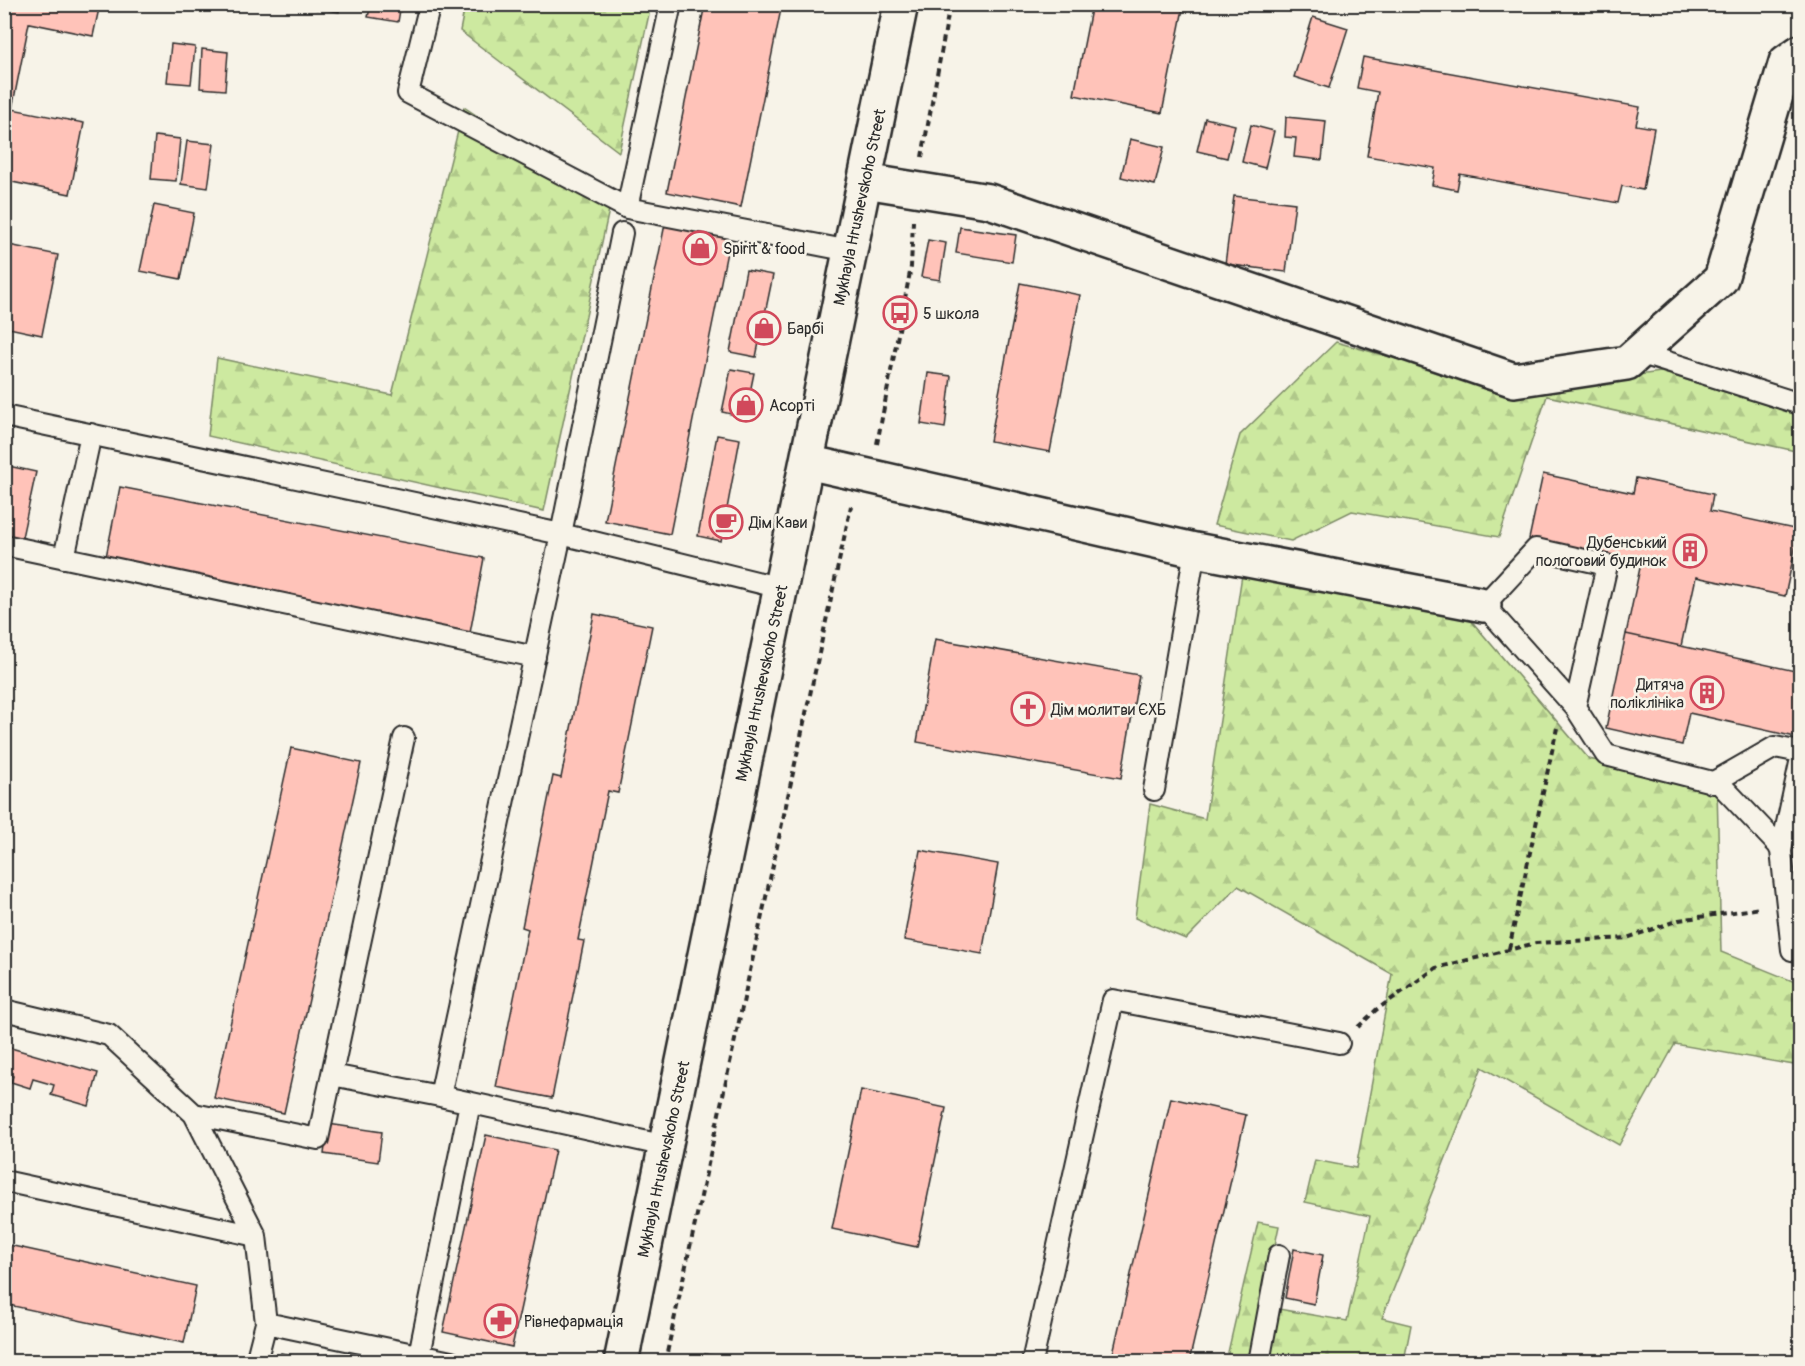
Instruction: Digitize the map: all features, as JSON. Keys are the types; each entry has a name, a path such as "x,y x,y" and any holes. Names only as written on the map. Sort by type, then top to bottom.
{"street":[{"name":"Mykhayla Hrushevskoho Street","path":"621,1362 901,4"},
{"path":"864,181 989,201 1514,380 1627,363 1721,279 1786,62 1800,52"},
{"path":"807,462 1195,550 1484,605"}],"lane":[{"path":"430,4 408,93 627,208 850,251"},
{"path":"627,208 671,4"},
{"path":"440,1096 561,534 622,233"},
{"path":"1639,353 1800,404"},
{"path":"4,416 561,534 781,588"},
{"path":"64,558 91,434"},
{"path":"4,545 535,657"},
{"path":"1569,701 1607,565 1536,549 1484,605 1569,701 1606,755 1720,784 1781,851"},
{"path":"1154,790 1195,550"},
{"path":"194,1114 318,1139 404,738"},
{"path":"1712,783 1775,747 1800,752"},
{"path":"1800,764 1781,851 1792,950 1800,951"},
{"path":"1032,1362 1113,1000 1339,1043"},
{"path":"4,1010 109,1035 194,1114 256,1236 266,1323 256,1362"},
{"path":"332,1075 440,1096 666,1146"},
{"path":"419,1355 470,1103"},
{"path":"4,1181 256,1236"},
{"path":"1259,1362 1278,1255"},
{"path":"266,1323 451,1362"}],"path":[{"path":"665,1362 848,511 875,456 911,267 917,190 950,4"},
{"path":"1509,950 1569,701"},
{"path":"1339,1043 1376,1010 1436,968 1536,943 1627,938 1679,920 1734,911 1787,906"}],"green space":[{"path":"465,5 651,5 619,152 460,31"},
{"path":"464,107 610,205 544,511 208,436 217,358 392,395"},
{"path":"1336,342 1513,391 1661,372 1800,415 1800,452 1547,396 1499,537 1352,511 1291,541 1214,525 1240,435"},
{"path":"1242,575 1468,617 1589,759 1717,788 1721,952 1800,984 1800,1066 1675,1044 1619,1145 1482,1067 1382,1318 1411,1325 1404,1361 1226,1361 1258,1222 1279,1226 1262,1306 1347,1321 1370,1216 1305,1202 1315,1160 1356,1168 1392,974 1238,886 1186,939 1135,918 1150,804 1205,819"}],"building":[{"path":"4,4 100,4 93,36 29,23 12,109 84,123 70,194 7,181 4,195"},
{"path":"306,4 340,4 339,12 306,7"},
{"path":"371,4 401,4 398,22 368,17"},
{"path":"705,4 782,4 741,207 667,192"},
{"path":"1092,4 1184,4 1162,113 1074,95"},
{"path":"1313,17 1348,28 1329,88 1294,77"},
{"path":"171,44 195,47 191,84 167,82"},
{"path":"202,49 228,52 225,90 200,88"},
{"path":"1363,57 1640,107 1636,125 1654,128 1643,190 1622,186 1618,203 1460,174 1457,190 1432,185 1435,168 1367,156 1378,92 1357,88"},
{"path":"1286,117 1326,121 1322,160 1294,157 1296,138 1285,137"},
{"path":"1205,118 1235,125 1227,158 1197,151"},
{"path":"1251,125 1274,131 1265,168 1242,162"},
{"path":"155,136 180,139 176,181 151,179"},
{"path":"1130,139 1164,147 1155,185 1121,177"},
{"path":"187,141 214,144 208,188 181,184"},
{"path":"1234,196 1295,203 1286,272 1225,264"},
{"path":"154,205 194,213 181,279 140,271"},
{"path":"665,224 730,237 670,534 605,521"},
{"path":"960,227 1016,235 1012,262 956,253"},
{"path":"928,240 946,243 940,280 921,277"},
{"path":"4,244 58,255 42,335 4,327"},
{"path":"746,270 773,275 756,357 730,352"},
{"path":"1020,283 1080,295 1050,452 990,441"},
{"path":"731,369 754,373 745,417 722,412"},
{"path":"928,373 951,376 945,428 921,424"},
{"path":"717,435 740,439 721,541 698,536"},
{"path":"4,465 36,472 21,542 4,539"},
{"name":"Дубенський пологовий будинок","path":"1543,474 1633,493 1636,478 1713,494 1710,511 1799,530 1785,596 1696,577 1681,646 1626,634 1641,563 1529,539"},
{"path":"120,487 484,558 470,633 105,562"},
{"path":"594,614 652,626 618,793 608,791 578,940 584,941 552,1098 496,1087 528,929 522,927 553,776 561,778"},
{"name":"Дитяча поліклініка","path":"1626,634 1800,672 1800,738 1689,713 1682,745 1606,728"},
{"name":"Дім молитви ЄХБ","path":"935,639 1139,675 1121,778 917,742"},
{"path":"291,748 361,763 284,1113 214,1098"},
{"path":"920,850 998,864 982,954 904,940"},
{"path":"4,1046 98,1073 89,1106 51,1095 54,1085 33,1079 30,1088 11,1082 13,1076 4,1074"},
{"path":"861,1090 946,1108 917,1247 832,1229"},
{"path":"1171,1098 1246,1115 1189,1362 1111,1362"},
{"path":"328,1124 382,1132 378,1162 324,1154"},
{"path":"486,1135 555,1150 512,1347 443,1332"},
{"path":"4,1244 196,1286 184,1343 4,1304"},
{"path":"1294,1249 1323,1255 1314,1304 1285,1298"},
{"path":"281,1353 321,1362 279,1362"},
{"path":"705,1354 742,1362 703,1362"}],"place":[{"name":"Spirit & food","path":"700,248"},
{"name":"5 школа","path":"900,313"},
{"name":"Барбі","path":"764,328"},
{"name":"Асорті","path":"746,405"},
{"name":"Дім Кави","path":"726,522"},
{"name":"Дубенський пологовий будинок","path":"1690,551"},
{"name":"Дитяча поліклініка","path":"1707,693"},
{"name":"Дім молитви ЄХБ","path":"1028,709"},
{"name":"Рівнефармація","path":"501,1321"}]}
